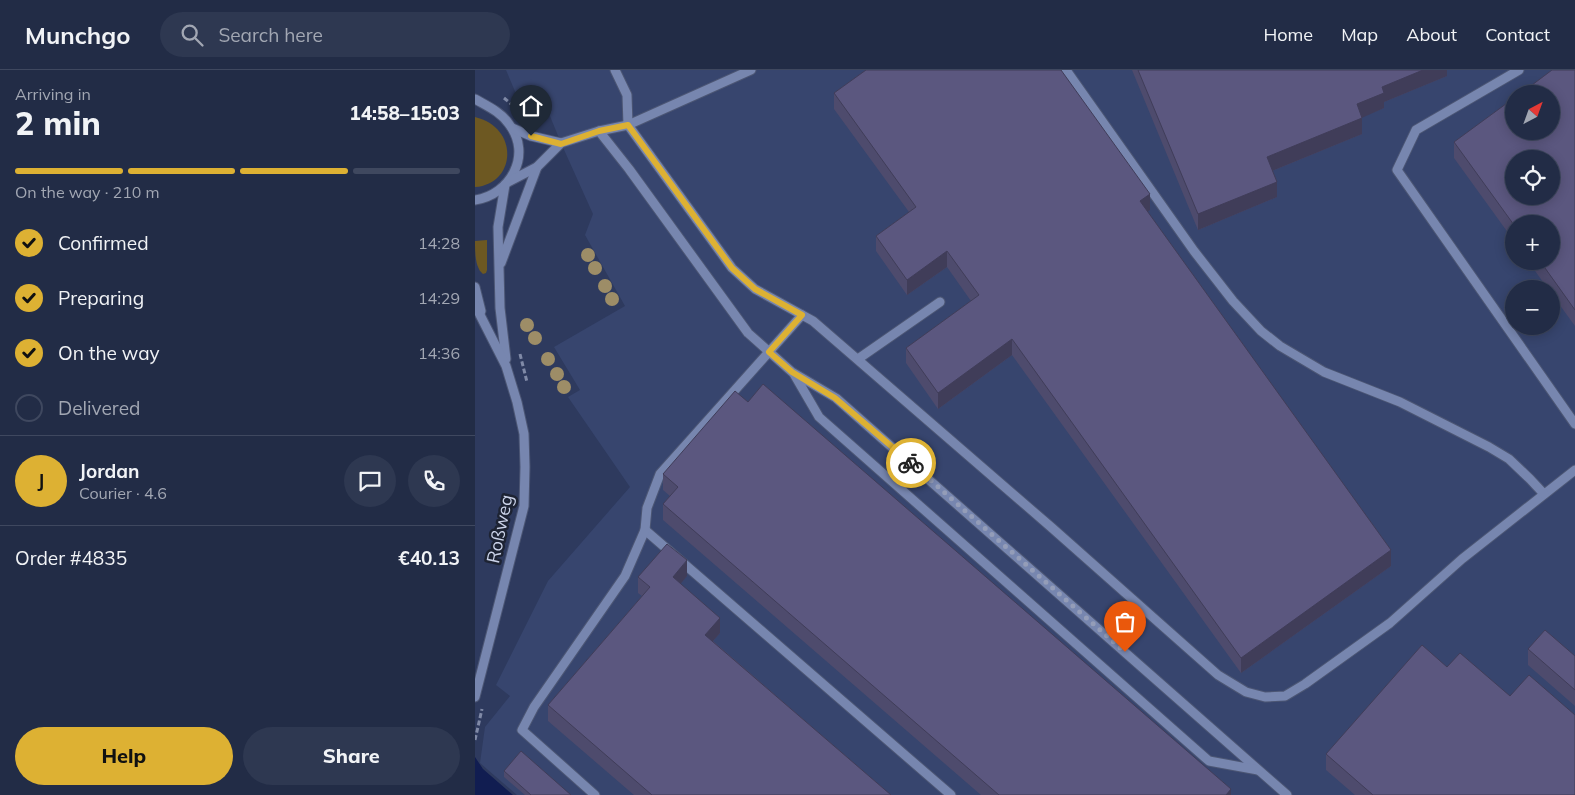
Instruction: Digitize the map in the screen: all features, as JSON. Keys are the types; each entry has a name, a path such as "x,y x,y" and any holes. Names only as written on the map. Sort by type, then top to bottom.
{"street":[{"path":"615,70 627,95 628,125 732,268 755,289 813,321 1051,527 1218,675 1246,692 1265,697 1285,696 1305,684 1389,622 1462,559 1575,470"},
{"path":"475,99 506,120 512,128 531,136 561,144 599,131 628,125 751,70"},
{"path":"1066,70 1194,251 1233,301 1261,331 1280,346 1325,372 1400,402 1489,446 1509,459 1544,494"},
{"path":"1519,70 1416,130 1397,170 1575,424"},
{"path":"475,104 493,110"},
{"name":"Roßweg","path":"506,366 500,308 498,227 507,184 515,171 518,158 517,140 512,128"},
{"path":"599,131 629,168 748,333 792,372 835,398 1282,793"},
{"name":"Roßweg","path":"475,200 494,194 507,184 537,167 561,144"},
{"name":"Roßweg","path":"499,267 537,167"},
{"name":"Roßweg","path":"475,287 484,323"},
{"path":"858,359 940,302"},
{"name":"Roßweg","path":"475,305 506,366 524,434 525,467 524,506 475,697"},
{"path":"595,795 522,730 534,707 625,576 645,530 647,508 659,474 802,315"},
{"path":"792,372 819,417 1209,761 1258,770"},
{"path":"645,530 951,795"}],"shaded area":[{"path":"506,70 1575,70 1575,795 517,795 480,763 485,727 510,696 496,685 548,581 630,487 568,397 580,390 554,347 625,306 585,235 593,214 543,99 522,108"},
{"path":"475,117 490,123 500,132 506,143 507,155 505,166 499,176 489,184 475,187"},
{"path":"487,240 487,270 483,274 477,264 475,241"},
{"path":"475,757 483,769 513,795 475,795"}],"building":[{"path":"866,70 1061,70 1150,194 1140,201 1391,550 1241,658 1012,339 938,393 906,348 979,295 947,251 907,280 876,236 916,207 834,93"},
{"path":"1138,70 1423,70 1382,87 1384,93 1357,104 1362,118 1267,157 1277,182 1198,214"},
{"path":"1552,70 1575,70 1575,310 1560,289 1560,280 1554,280 1546,270 1560,270 1560,215 1507,215 1454,142 1505,105 1505,140 1560,140 1560,85 1532,85"},
{"path":"763,384 1231,789 1226,795 999,795 663,504 678,487 663,474 735,391 748,402"},
{"path":"667,544 687,560 673,577 720,618 705,635 891,795 652,795 548,705 650,587 638,577"},
{"path":"1545,630 1575,656 1575,690 1528,649"},
{"path":"1422,645 1447,667 1460,653 1510,696 1529,675 1575,715 1575,795 1373,795 1326,754"},
{"path":"521,751 571,795 531,795 504,771"}],"way so far":[{"path":"911,463 1125,652"}],"route":[{"path":"531,136 561,144 599,131 628,125 732,268 755,289 802,315 769,352 792,372 835,398 911,463"}]}
